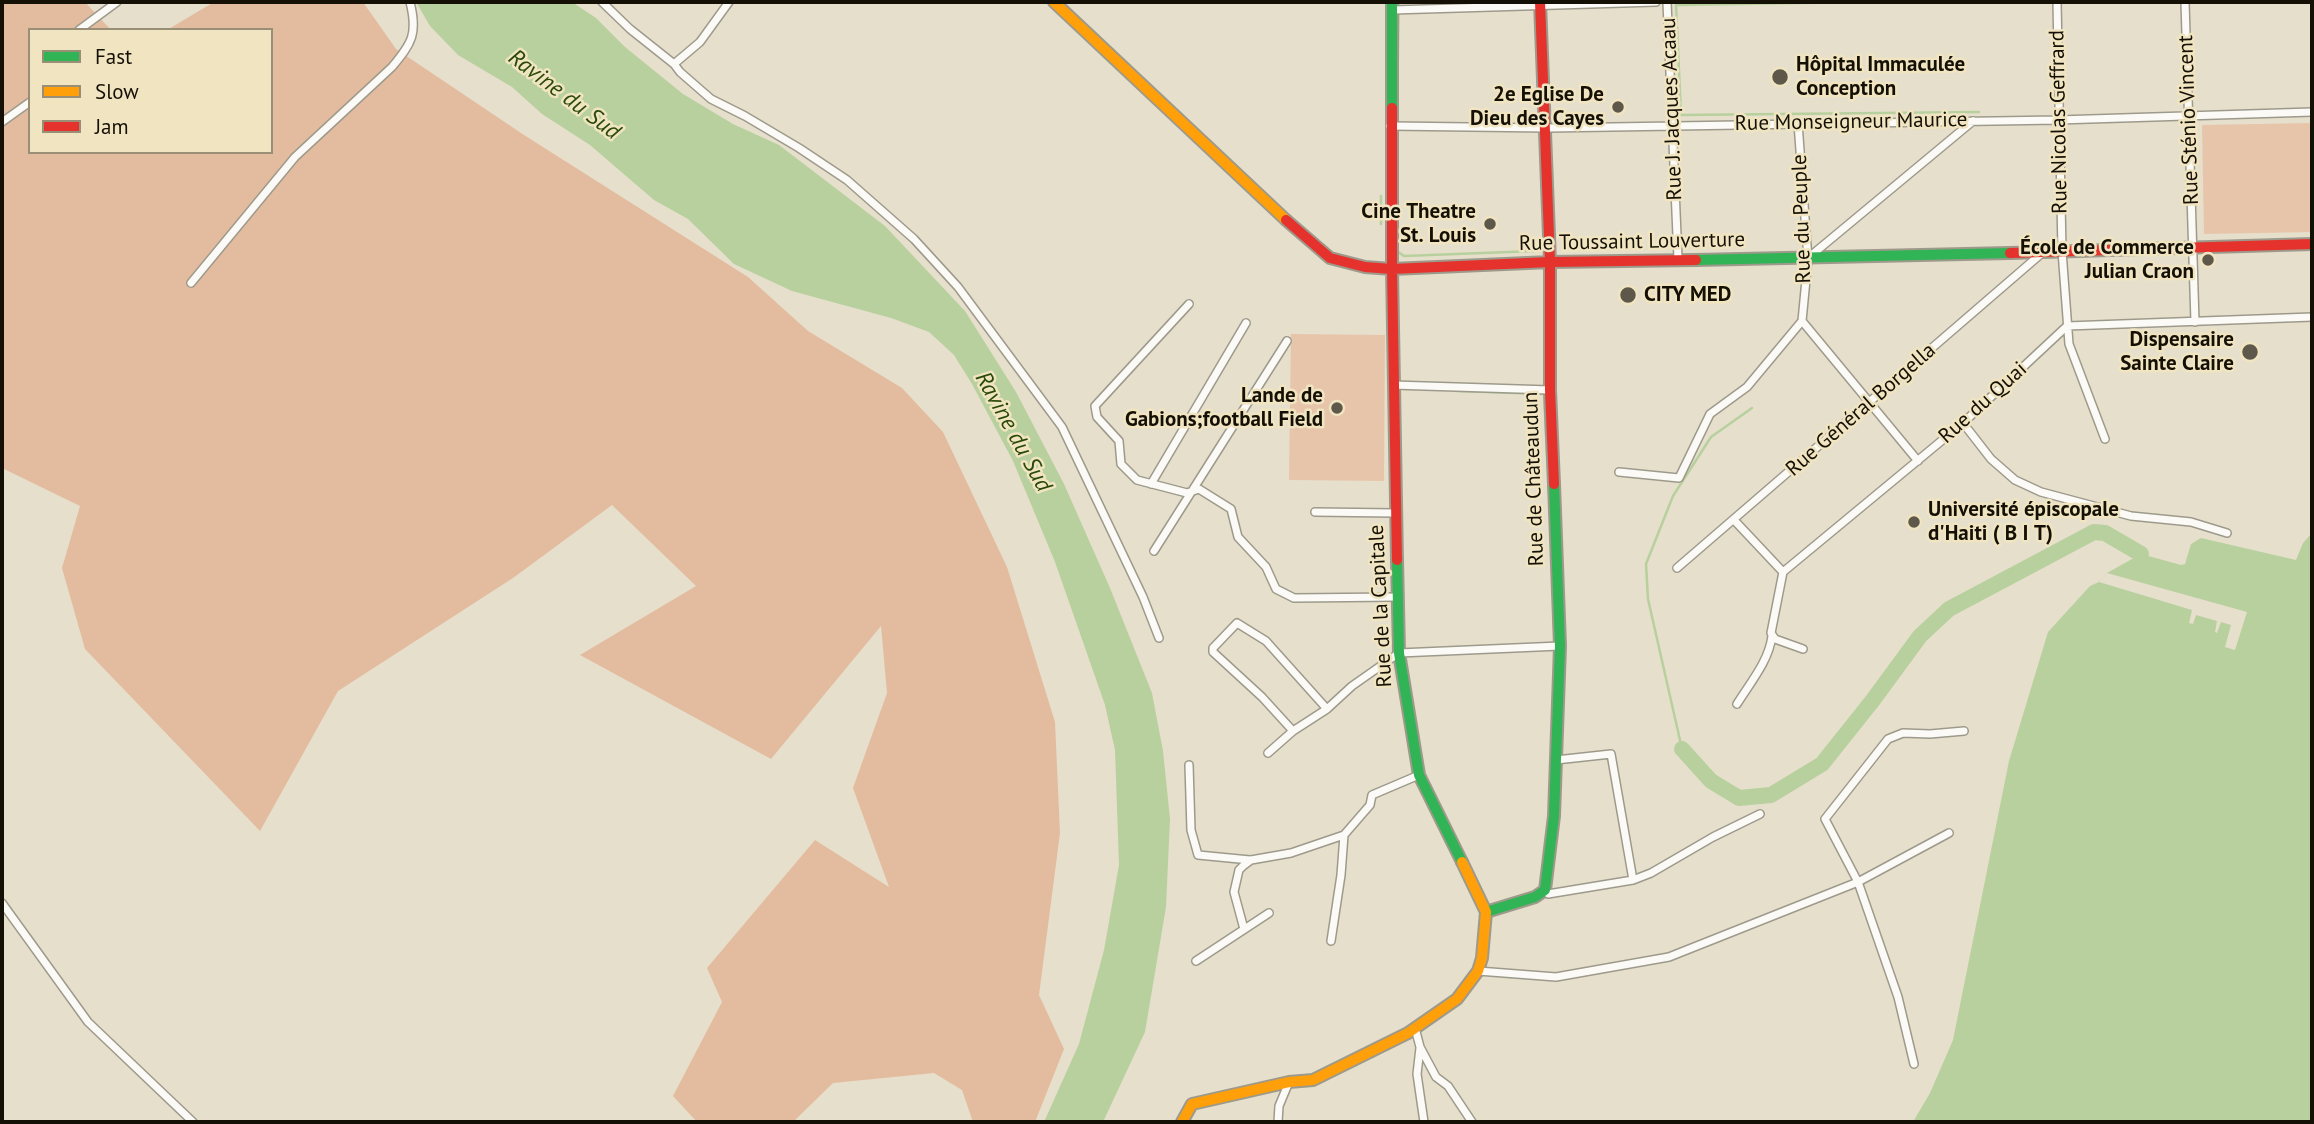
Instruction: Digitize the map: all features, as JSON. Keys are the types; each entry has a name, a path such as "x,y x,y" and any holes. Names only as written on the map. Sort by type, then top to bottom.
{"street":[{"path":"82,28 117,2"},
{"path":"191,283 295,157 392,67 405,51 414,35 410,2"},
{"path":"603,2 711,99 799,148 847,180 914,239 958,287 1062,427 1143,597 1159,638"},
{"path":"674,64 700,42 729,2"},
{"name":"Rue Toussaint Louverture","path":"1054,2 1308,240 1331,258 1365,267 1392,269 1550,262 1808,259 2312,244"},
{"path":"1392,6 1656,2"},
{"name":"Rue J. Jacques Acaau","path":"1667,2 1678,259"},
{"name":"Rue Nicolas Geffrard","path":"2057,2 2062,251 2068,344 2105,439"},
{"name":"Rue Sténio Vincent","path":"2185,2 2194,322"},
{"name":"Rue de Châteaudun","path":"1540,4 1560,646 1554,816 1545,890"},
{"name":"Rue de la Capitale","path":"1392,6 1393,385 1399,653 1419,775 1486,912"},
{"path":"2,122 28,103"},
{"name":"Rue Monseigneur Maurice","path":"1391,126 1544,128 2058,120 2312,112"},
{"path":"1808,259 1973,121"},
{"name":"Rue du Peuple","path":"1798,123 1808,259 1802,321"},
{"name":"Rue Général Borgella","path":"1677,568 2044,251"},
{"path":"1189,304 1094,407 1097,416 1119,441 1121,464 1138,481 1191,492 1199,489 1231,509 1238,537 1266,567 1276,589 1285,595 1294,598 1398,597"},
{"path":"2067,326 2312,317"},
{"path":"1619,472 1679,478 1710,414 1746,387 1802,321 1918,461"},
{"path":"1151,484 1245,323"},
{"name":"Rue du Quai","path":"1783,572 1963,423 2067,326"},
{"path":"1154,551 1287,341"},
{"path":"1393,385 1550,390"},
{"path":"1963,423 1991,459 2015,480 2041,492 2131,516 2191,522 2227,533"},
{"path":"1315,512 1395,513"},
{"path":"1734,520 1783,572 1771,630 1771,646 1766,659 1737,704"},
{"path":"1293,731 1212,650 1237,623 1266,641 1327,709"},
{"path":"1772,636 1802,649"},
{"path":"1268,753 1293,731 1327,709 1352,686 1399,653 1560,646"},
{"path":"1914,1065 1898,997 1857,882 1825,819 1888,739 1903,733 1964,731"},
{"path":"1556,760 1611,754 1633,880"},
{"path":"1189,765 1191,830 1198,855 1251,860 1291,853 1344,835 1370,805 1372,795 1419,775"},
{"path":"1182,1122 1192,1104 1289,1082 1313,1080 1415,1028 1457,999 1478,971 1485,940 1486,912 1535,897 1545,890 1548,894 1633,880 1760,814"},
{"path":"1478,971 1556,977 1669,957 1857,882 1949,833"},
{"path":"1331,941 1344,835"},
{"path":"1244,929 1234,892 1239,870 1251,860"},
{"path":"2,903 88,1022 193,1122"},
{"path":"1196,961 1269,914"},
{"path":"1415,1028 1420,1047 1436,1077 1448,1086 1472,1122"},
{"path":"1420,1047 1417,1074 1424,1122"},
{"path":"1278,1122 1279,1106 1289,1082"}],"shaded area":[{"path":"2,2 85,2 109,28 28,28 28,154 273,154 273,28 170,28 214,2 363,2 396,49 524,135 748,277 808,331 902,388 943,432 1007,567 1055,722 1060,833 1039,995 1064,1049 1035,1122 973,1122 962,1090 934,1073 833,1083 793,1122 697,1122 673,1096 722,1002 707,968 815,840 889,887 853,788 887,693 881,626 771,759 580,655 696,586 612,505 513,578 338,691 260,831 85,649 62,568 80,506 2,468"},
{"path":"2312,123 2312,232 2204,234 2202,125"},
{"name":"Lande de Gabions;football Field","path":"1291,334 1385,335 1384,481 1289,480"}],"water":[{"name":"Ravine du Sud","path":"416,2 572,2 596,18 625,47 683,94 733,124 779,145 885,226 965,311 1016,392 1064,484 1110,588 1152,693 1163,751 1170,819 1166,907 1145,1032 1103,1122 1044,1122 1079,1044 1104,950 1119,865 1115,750 1105,705 1055,562 1013,461 972,384 954,355 929,332 891,318 792,291 734,264 688,219 654,200 590,145 542,114 512,87 458,55 430,26"},
{"path":"2312,533 2312,1122 1913,1122 1930,1093 1953,1040 2009,761 2048,632 2090,586 2141,554 2185,564 2191,544 2201,538 2296,560 2303,543"}],"pier":[{"path":"2107,573 2247,612 2235,650 2225,647 2231,625 2221,622 2217,633 2217,621 2196,615 2193,624 2189,623 2192,610 2099,582"}],"waterway":[{"path":"1397,101 1399,2"},
{"path":"1863,2 1676,5 1681,115 1979,112"},
{"path":"1381,196 1381,224"},
{"path":"1397,251 1404,256 1535,251"},
{"path":"1457,391 1544,394 1551,531"},
{"path":"1682,749 1648,599 1646,564 1673,496 1711,437 1752,408"},
{"path":"1682,749 1711,781 1739,798 1771,795 1822,764 1920,636 1949,609 2094,532 2105,533 2141,554"}],"traffic: fast":[{"path":"1392,2 1392,108"},
{"path":"1696,260 2010,253"},
{"path":"1486,912 1535,897 1545,890 1554,816 1560,646 1554,484"},
{"path":"1397,560 1399,653 1419,775 1462,862"}],"traffic: slow":[{"path":"1054,2 1286,220"},
{"path":"1182,1122 1192,1104 1289,1082 1313,1080 1408,1033 1457,999 1478,971 1482,958 1486,912 1462,862"}],"traffic: jam":[{"path":"1540,2 1550,262 1550,390 1554,484"},
{"path":"1392,108 1397,560"},
{"path":"1286,220 1330,258 1365,267 1392,269 1550,262 1696,260"},
{"path":"2010,253 2312,244"}],"place":[{"name":"Hôpital Immaculée Conception","path":"1780,77"},
{"name":"2e Eglise De Dieu des Cayes","path":"1618,107"},
{"name":"Cine Theatre St. Louis","path":"1490,224"},
{"name":"École de Commerce Julian Craon","path":"2208,260"},
{"name":"CITY MED","path":"1628,295"},
{"name":"Dispensaire Sainte Claire","path":"2250,352"},
{"name":"Lande de Gabions;football Field","path":"1337,408"},
{"name":"Université épiscopale d'Haiti ( B I T)","path":"1914,522"}]}
